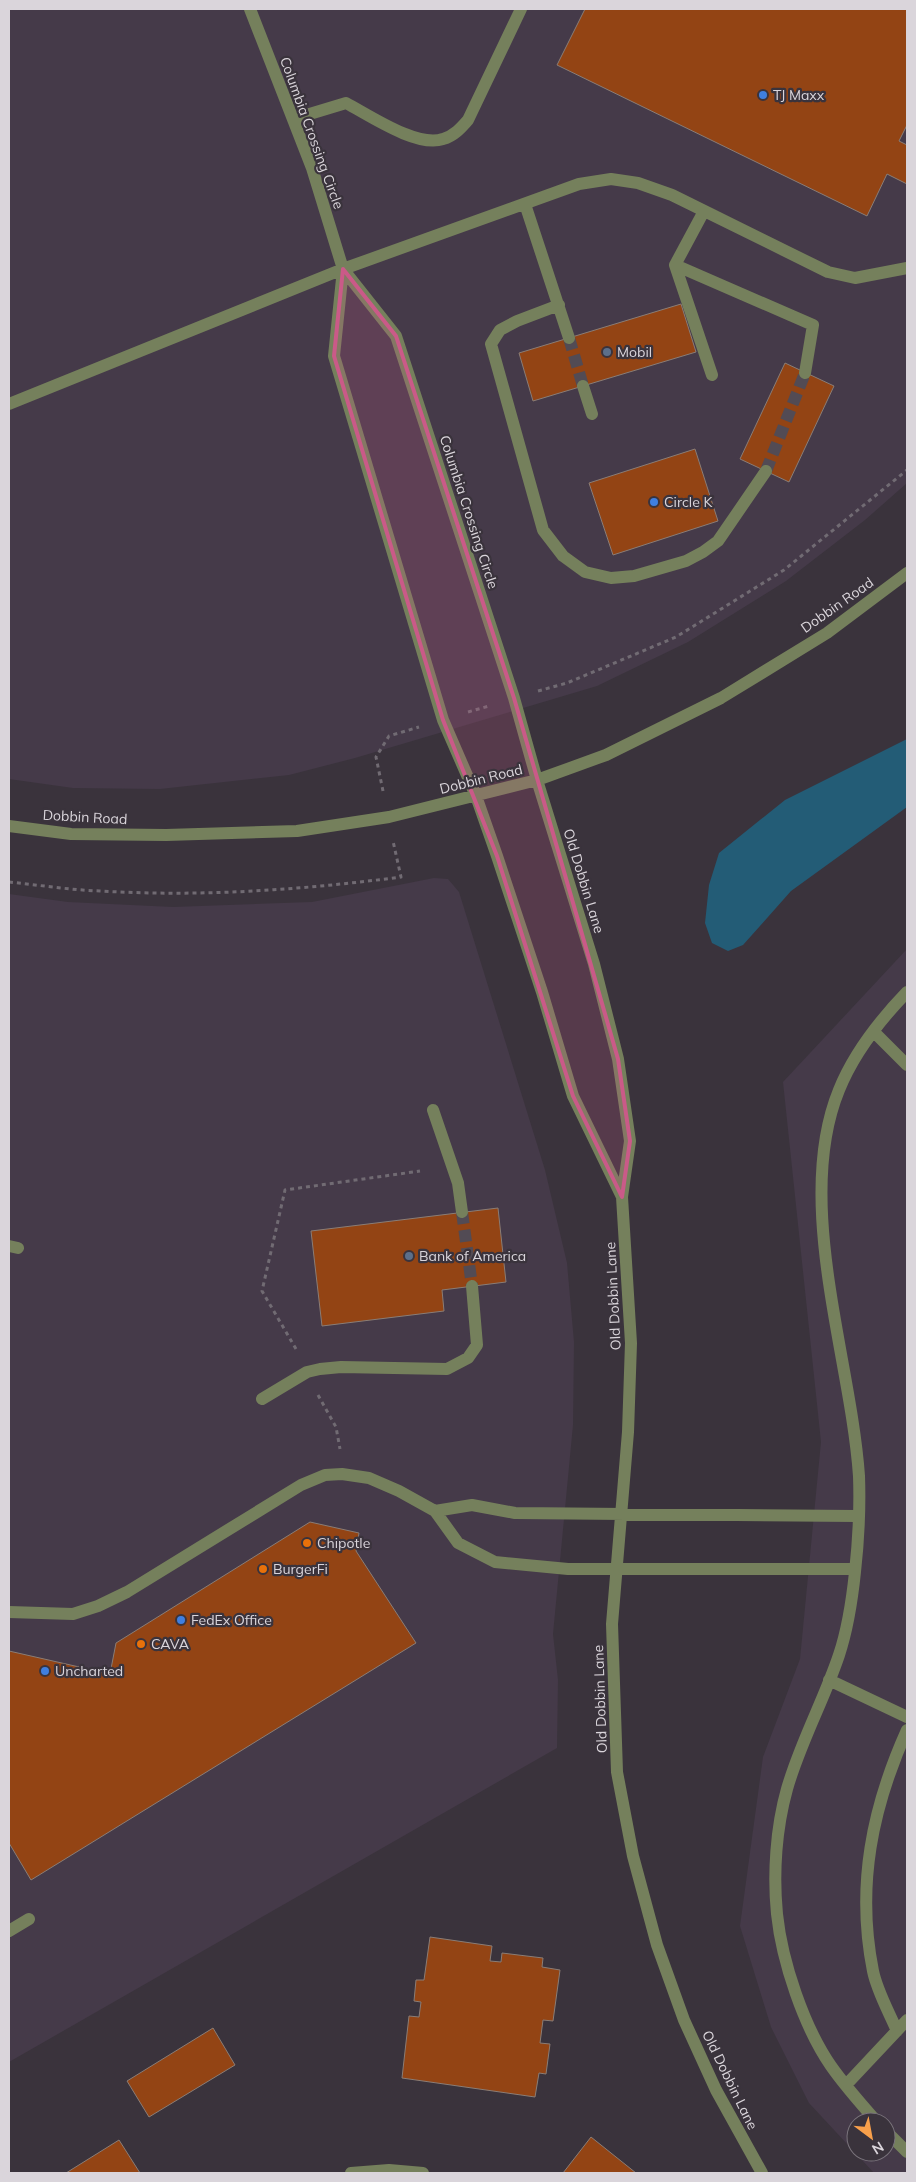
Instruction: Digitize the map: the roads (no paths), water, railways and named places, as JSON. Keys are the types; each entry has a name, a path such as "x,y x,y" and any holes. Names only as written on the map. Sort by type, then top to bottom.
{"street":[{"name":"Columbia Crossing Circle","path":"250,9 312,168 343,269 396,336 514,698 537,780"},
{"path":"293,119 346,103 413,138 432,141 443,140 457,132 468,120 521,9"},
{"path":"9,404 343,269 579,184 610,179 638,183 672,194 828,272 855,278 907,268"},
{"path":"524,204 569,338"},
{"path":"704,211 675,265 712,375"},
{"path":"675,265 813,325 805,373"},
{"name":"Columbia Crossing Circle","path":"343,269 334,356 443,720 476,796"},
{"path":"559,305 517,321 500,330 491,344 543,530 563,556 585,572 611,578 634,576 686,561 718,542 766,471"},
{"path":"583,386 592,414"},
{"name":"Dobbin Road","path":"9,826 81,834 166,835 297,831 388,817 537,780 606,755 721,698 827,633 907,573"},
{"name":"Old Dobbin Lane","path":"537,780 594,964 618,1059 630,1141 622,1197 632,1343 628,1432 612,1624 617,1772 634,1856 657,1946 684,2020 716,2090 762,2173"},
{"name":"Old Dobbin Lane","path":"476,796 542,992 573,1096 622,1197"},
{"path":"869,2112 830,2064 807,2018 785,1956 777,1914 779,1830 787,1790 829,1680 850,1617 856,1569 859,1478 822,1229 822,1176 827,1132 839,1090 874,1032 907,992"},
{"path":"874,1032 907,1065"},
{"path":"433,1110 458,1183 462,1212"},
{"path":"262,1399 307,1372 320,1369 341,1367 448,1369 468,1358 477,1345 472,1286"},
{"path":"9,1612 73,1614 98,1606 127,1592 301,1485 325,1475 342,1474 369,1478 399,1491 435,1512 458,1543 495,1562 545,1568 616,1570 856,1569"},
{"path":"435,1512 472,1505 515,1513 857,1516"},
{"path":"829,1680 907,1718"},
{"path":"897,2031 874,1973 866,1920 868,1864 889,1770 907,1730"},
{"path":"9,1931 29,1919"},
{"path":"846,2085 907,2020"},
{"path":"896,2141 907,2152"},
{"path":"351,2173 389,2170 422,2173"}],"water":[{"path":"907,739 907,807 791,891 743,945 728,951 712,943 705,923 709,885 719,853 785,800"}],"tunnel":[{"path":"569,338 583,386"},
{"path":"766,471 805,373"},
{"path":"462,1212 472,1286"}],"place":[{"name":"TJ Maxx","path":"763,95"},
{"name":"Mobil","path":"607,352"},
{"name":"Circle K","path":"654,502"},
{"name":"Bank of America","path":"409,1256"},
{"name":"Chipotle","path":"307,1543"},
{"name":"BurgerFi","path":"263,1569"},
{"name":"FedEx Office","path":"181,1620"},
{"name":"CAVA","path":"141,1644"},
{"name":"Uncharted","path":"45,1671"}]}
